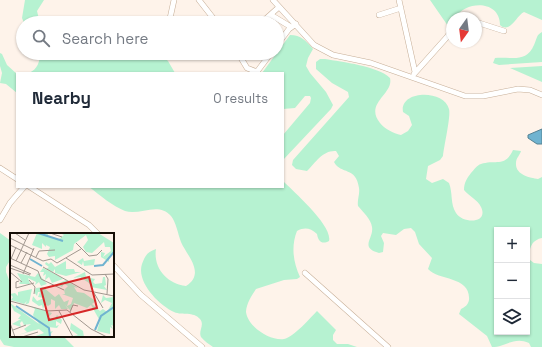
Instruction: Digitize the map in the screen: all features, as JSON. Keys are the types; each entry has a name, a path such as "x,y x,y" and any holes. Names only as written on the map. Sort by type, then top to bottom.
{"street":[{"path":"171,16 174,0"},
{"path":"199,0 212,16"},
{"path":"273,0 293,26 314,45 326,53 371,63 470,97 518,89 530,90 542,95"},
{"path":"399,0 415,72"},
{"path":"271,15 279,7"},
{"path":"379,15 401,8"},
{"path":"284,22 293,26"},
{"path":"482,24 504,31"},
{"path":"284,37 293,26"},
{"path":"412,78 415,72 431,56 446,37"},
{"path":"242,60 247,68 257,72 266,60"},
{"path":"0,168 16,178"},
{"path":"0,220 10,203 23,188"},
{"path":"32,188 89,225 97,233"},
{"path":"114,266 141,295 202,347"},
{"path":"305,273 388,347"}],"green space":[{"path":"25,0 44,0 37,11 38,16 22,16"},
{"path":"430,0 542,0 542,20 524,12 510,26 504,27 500,25 499,17 495,11 482,5 467,8 460,12 446,12 446,23"},
{"path":"542,32 542,62 499,65 493,63 495,58 517,58 527,55"},
{"path":"290,35 294,35 306,41 313,49 306,66 326,92 333,105 331,109 284,159 284,134 310,103 311,98 310,96 305,96 295,108 284,109 284,72 263,72 272,60 284,60 284,43"},
{"path":"0,53 2,54 7,65 16,73 16,92 6,84 0,83 2,73 0,66"},
{"path":"320,59 325,59 377,70 390,78 388,89 377,104 375,110 376,116 384,127 401,135 408,131 412,125 409,116 403,112 404,105 408,99 414,96 431,95 445,102 449,109 449,113 443,156 440,160 428,166 426,179 432,183 443,179 449,183 454,210 459,217 464,219 478,219 483,213 476,200 464,190 467,179 474,169 477,166 486,163 503,161 510,156 513,150 521,151 516,161 516,167 520,173 531,178 538,179 542,177 542,238 535,241 530,249 530,227 494,227 494,335 530,335 530,260 534,263 542,264 542,347 531,347 529,343 524,341 514,341 497,347 492,347 487,336 459,314 461,309 466,306 469,300 468,292 465,287 453,280 439,276 428,269 432,258 419,244 415,232 411,228 404,229 396,235 383,233 381,236 384,243 383,252 379,253 373,251 369,245 372,231 371,224 358,206 359,190 357,181 355,176 337,166 334,162 339,156 336,151 327,152 307,171 296,169 292,165 293,160 349,97 348,92 332,83 316,69 316,62"},
{"path":"39,60 167,60 174,72 30,72"},
{"path":"542,66 542,82 510,68"},
{"path":"284,182 319,218 329,235 329,241 324,243 321,242 318,239 317,234 310,229 297,231 293,248 296,266 300,277 297,279 284,280 256,289 247,306 246,312 248,318 260,332 272,338 284,339 288,338 297,331 317,311 336,330 333,335 333,340 337,344 348,344 357,347 213,347 200,335 202,324 200,319 191,314 177,313 168,309 150,292 142,278 141,271 144,259 148,253 156,249 159,269 167,278 179,285 186,286 192,281 195,270 181,242 176,225 171,216 166,212 155,209 137,212 125,211 90,188 284,188"},
{"path":"0,233 10,240 10,261 6,267 6,272 10,282 10,337 64,337 74,347 14,347 4,345 0,339"}],"water":[{"path":"542,129 542,144 537,144 528,138 528,135"}]}
